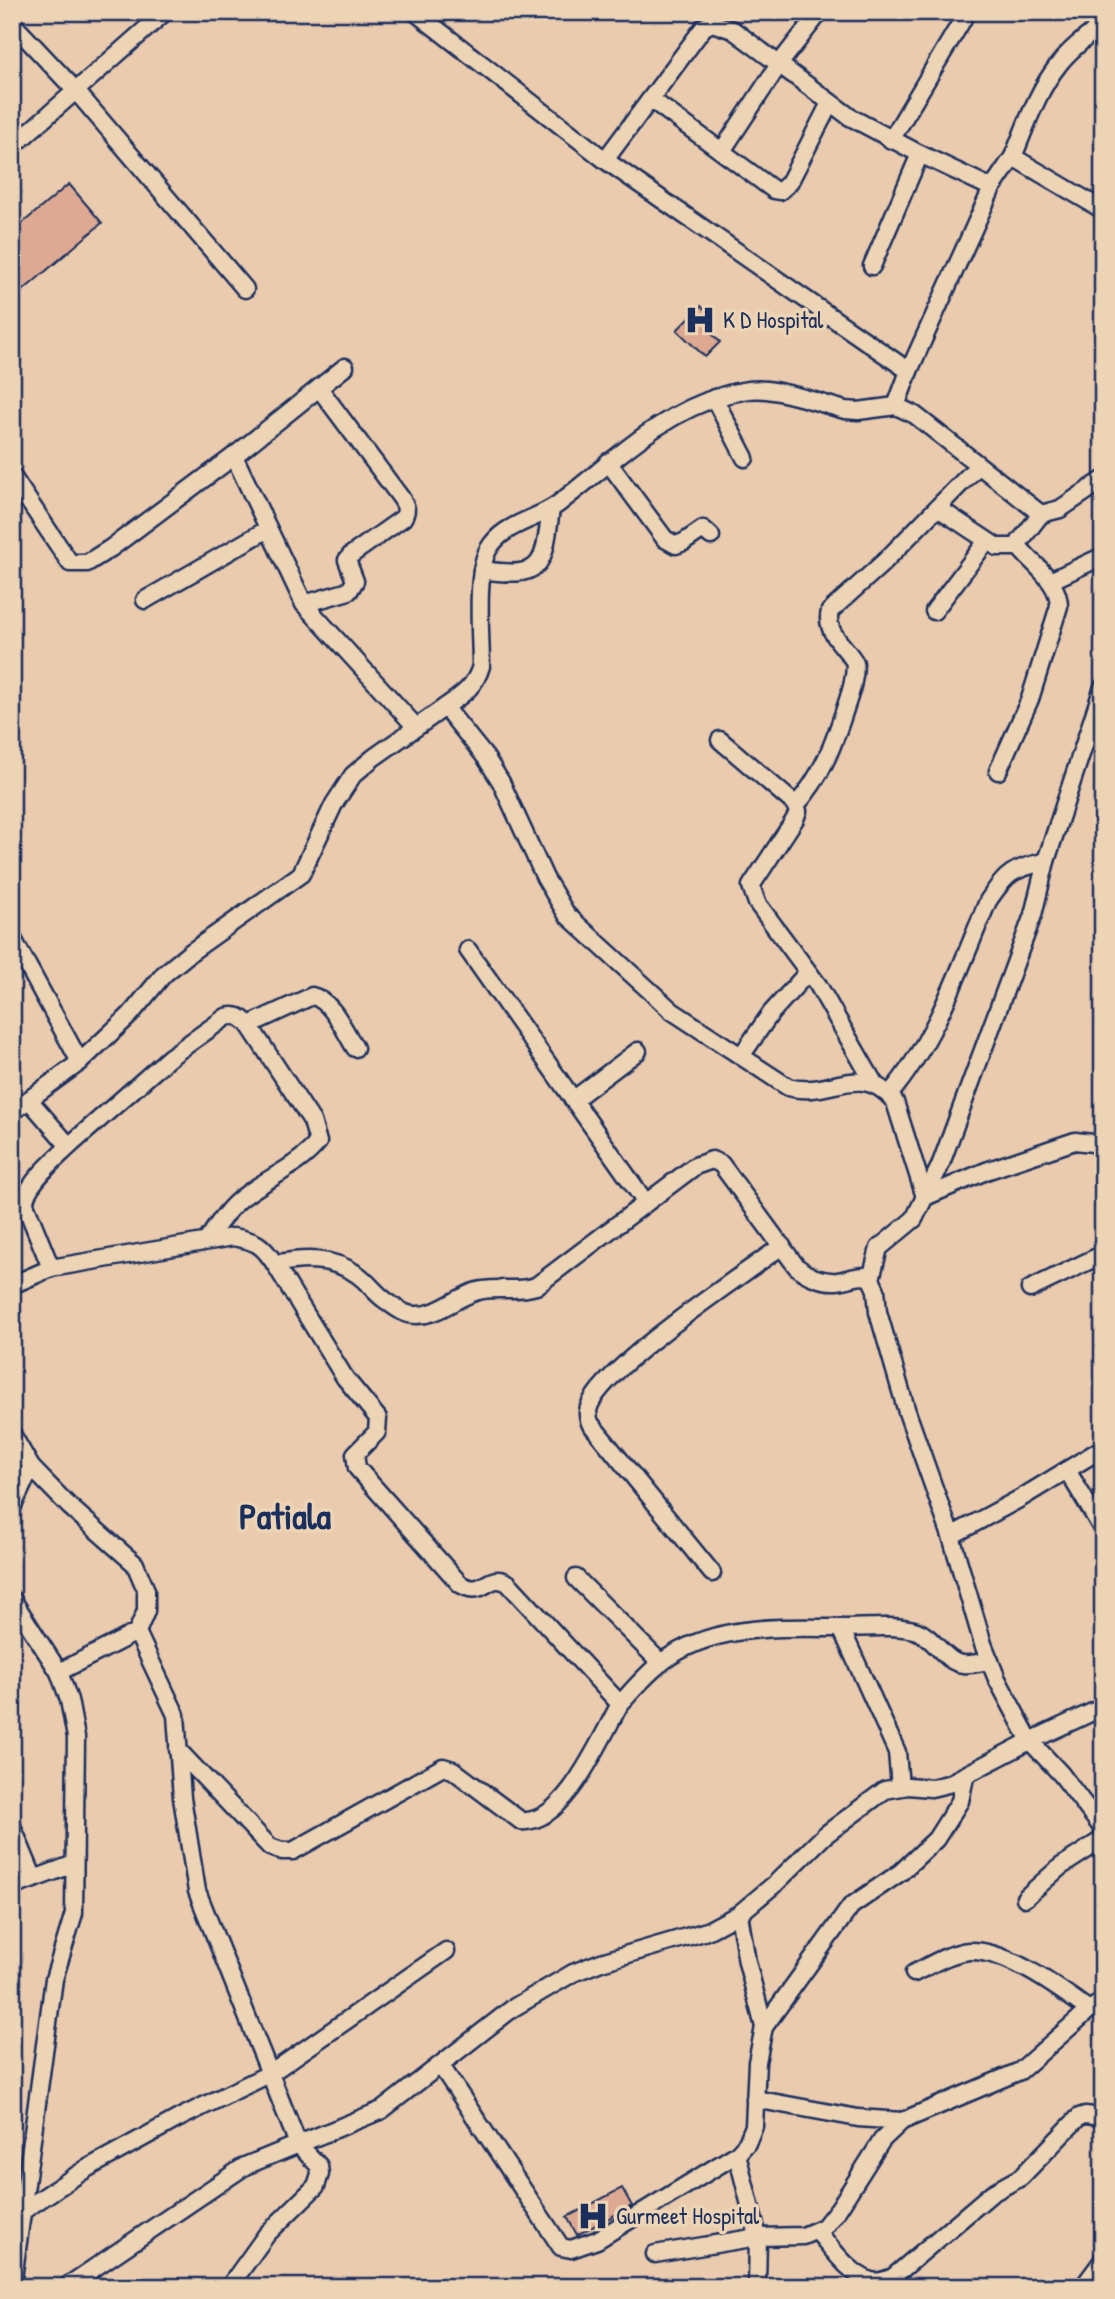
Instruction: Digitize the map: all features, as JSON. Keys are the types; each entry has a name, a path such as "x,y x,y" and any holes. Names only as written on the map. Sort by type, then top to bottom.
{"street":[{"path":"415,12 605,160 909,371"},
{"path":"722,151 780,63 820,12"},
{"path":"12,147 163,13"},
{"path":"891,140 963,19"},
{"path":"12,23 76,91 244,289"},
{"path":"605,160 704,27 712,23 733,30 830,103 891,140 992,188"},
{"path":"896,406 909,371 992,188 1013,157 1049,77 1074,48 1103,24"},
{"path":"652,100 774,190 780,191 789,183 830,103"},
{"path":"872,266 920,155"},
{"path":"1013,157 1103,210"},
{"path":"12,476 70,563 86,563 111,548 234,456 345,367"},
{"path":"304,604 349,591 355,581 347,560 403,518 406,512 401,498 319,388"},
{"path":"12,1112 80,1062 130,1015 164,974 301,874 334,804 353,775 469,689 477,680 481,666 482,570 487,553 495,540 507,530 551,509 608,461 672,416 714,398 743,390 767,390 845,410 896,406 915,415 1041,514 1050,514 1060,509 1103,480"},
{"path":"714,398 745,458"},
{"path":"234,456 304,604 416,727"},
{"path":"608,461 665,539 676,545 703,529 708,531 711,537"},
{"path":"796,805 810,790 829,754 854,684 855,663 831,631 828,619 830,611 978,466"},
{"path":"938,508 986,542 1002,548 1019,547"},
{"path":"482,570 511,574 533,569 545,549 551,509"},
{"path":"1019,547 1020,541 1041,514"},
{"path":"145,600 268,529"},
{"path":"934,611 986,542"},
{"path":"998,771 1030,699 1059,606 1058,594 1050,581 1019,547"},
{"path":"1050,581 1103,556"},
{"path":"1103,687 1045,861 1033,915 940,1166 914,1219 879,1248 871,1279 907,1412 951,1536 990,1661 1030,1741 1061,1773 1103,1829"},
{"path":"445,707 501,782 544,878 568,915 672,1011 788,1087 797,1090 856,1081 874,1083"},
{"path":"720,740 796,805 798,811 795,819 751,886 757,903 808,972 874,1083 895,1102 925,1197"},
{"path":"889,1095 903,1079 926,1043 988,901 1001,882 1015,869 1045,861"},
{"path":"12,937 80,1062"},
{"path":"468,950 646,1203"},
{"path":"741,1056 771,1013 808,972"},
{"path":"250,1025 299,1001 317,997 326,1004 355,1048"},
{"path":"51,1268 24,1204 24,1197 31,1185 69,1146 170,1057 226,1017 234,1015 242,1017 250,1025 312,1121 318,1142 309,1153 242,1197 223,1216 208,1239"},
{"path":"573,1100 638,1051"},
{"path":"30,1101 69,1146"},
{"path":"925,1197 986,1171 1075,1141 1093,1143 1103,1149"},
{"path":"275,1264 301,1259 340,1265 359,1276 379,1296 405,1314 418,1316 484,1289 523,1290 536,1286 695,1166 712,1160 721,1164 728,1172 796,1266 804,1273 818,1279 837,1281 858,1276 871,1279"},
{"path":"12,1285 51,1268 208,1239 233,1237 250,1240 264,1247 345,1378 378,1418 376,1432 355,1454 357,1468 460,1584 470,1590 480,1590 494,1579 500,1578 508,1583 620,1704"},
{"path":"712,1573 590,1423 588,1412 598,1392 625,1365 690,1313 782,1246"},
{"path":"1030,1289 1095,1258 1103,1257"},
{"path":"12,1434 31,1467 68,1506 135,1564 146,1590 146,1611 137,1632 59,1672"},
{"path":"951,1536 1021,1498 1103,1448"},
{"path":"12,1508 31,1467"},
{"path":"1067,1470 1103,1530"},
{"path":"576,1578 661,1663"},
{"path":"12,1599 59,1672 69,1700 76,1737 74,1913 54,1979 18,2211 12,2287"},
{"path":"178,1750 270,1846 282,1851 293,1851 443,1767 453,1770 521,1821 538,1819 550,1813 573,1788 620,1704 661,1663 685,1648 721,1634 841,1628 915,1630 931,1639 955,1662 964,1665 990,1661"},
{"path":"841,1628 897,1752 900,1787"},
{"path":"137,1632 176,1715 185,1821 197,1891 298,2144 319,2166 320,2174 316,2186 267,2234 229,2287"},
{"path":"75,2285 245,2166 382,2110 513,2008 573,1973 601,1962 707,1931 739,1914 776,1883 825,1835 885,1790 900,1787 931,1788 948,1784 1103,1707"},
{"path":"441,2066 561,2247 571,2249 597,2240 737,2154 751,2135 754,2126 757,2063 764,2027 851,1906 901,1872 936,1839 960,1801 965,1777"},
{"path":"12,1826 34,1879"},
{"path":"1025,1898 1060,1867 1103,1839"},
{"path":"12,1887 74,1864"},
{"path":"739,1914 747,1962 764,2027"},
{"path":"18,2211 86,2169 179,2118 271,2073 446,1951"},
{"path":"655,2254 758,2237 803,2236 817,2231 831,2219 882,2140 902,2120 1020,2071 1096,2005 1031,1971 981,1951 950,1955 914,1973"},
{"path":"755,2099 858,2118 902,2120"},
{"path":"817,2231 850,2267 862,2276 876,2282 893,2277 992,2193 1021,2177 1079,2117 1103,2117"},
{"path":"737,2154 758,2237 757,2287"},
{"path":"1083,2287 1103,2260"}],"building":[{"path":"69,184 102,223 12,300 12,232"},
{"path":"701,306 715,319 706,328 720,342 705,357 677,330"},
{"path":"622,2188 632,2206 577,2235 567,2217"}],"place":[{"name":"K D Hospital","path":"700,320"},
{"name":"Gurmeet Hospital","path":"593,2216"}],"district":[{"name":"Patiala","path":"285,1516"}]}
